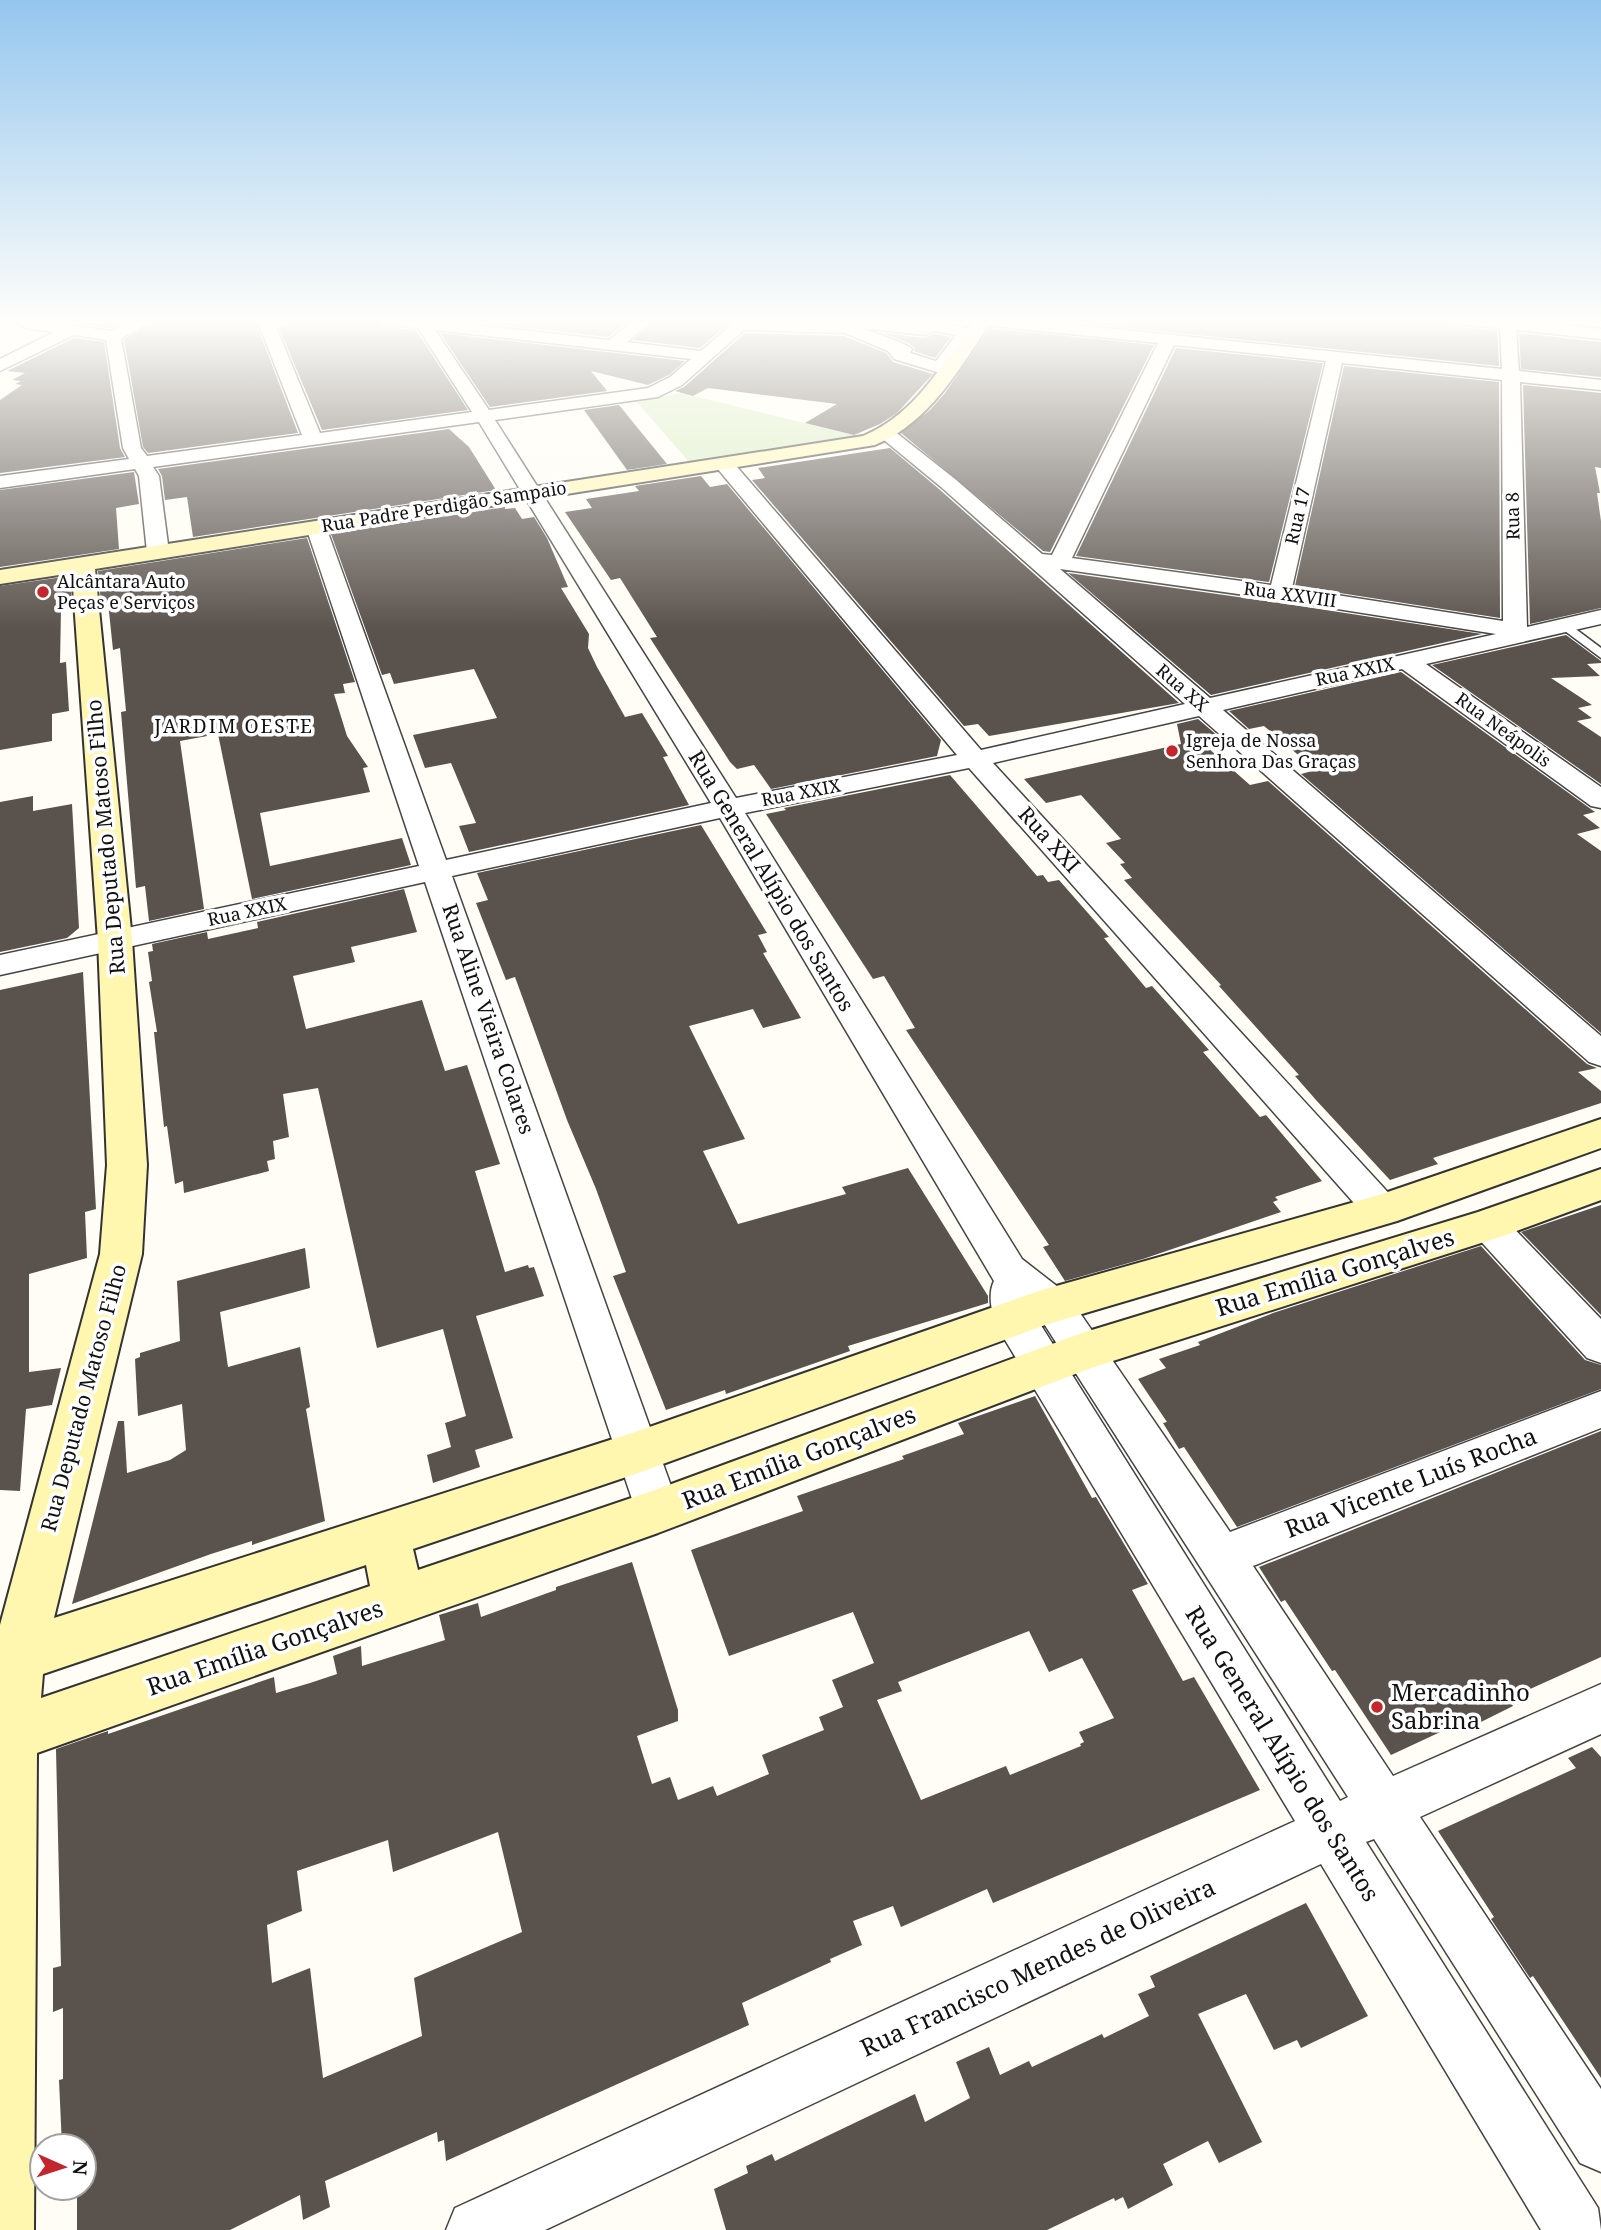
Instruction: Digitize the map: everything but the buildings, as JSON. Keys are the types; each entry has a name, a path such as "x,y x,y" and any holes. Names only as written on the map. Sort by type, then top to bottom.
{"street":[{"path":"128,423 132,448 149,476 158,552"},
{"path":"308,423 313,439"},
{"path":"0,482 431,423"},
{"name":"Rua General Alípio dos Santos","path":"488,423 1063,1359 1331,1832 1576,2230"},
{"path":"887,435 904,423"},
{"path":"1047,561 1123,423"},
{"name":"Rua 17","path":"1280,593 1320,423"},
{"name":"Rua 8","path":"1512,423 1515,630"},
{"name":"Rua Padre Perdigão Sampaio","path":"0,577 724,464 867,441 887,435"},
{"name":"Rua XX","path":"887,435 1047,561 1202,706 1601,1055"},
{"name":"Rua XXI","path":"724,464 975,759 1382,1210"},
{"name":"Rua Aline Vieira Colares","path":"316,527 658,1511"},
{"name":"Rua XXVIII","path":"1047,561 1280,593 1515,630 1556,629"},
{"name":"Rua Deputado Matoso Filho","path":"0,2230 5,1738 9,1659 121,1254 127,1165 115,940 83,564"},
{"name":"Rua XXIX","path":"0,965 727,808 975,759 1601,617"},
{"name":"Rua Neápolis","path":"1405,660 1601,800"},
{"path":"9,1659 638,1452 1025,1298 1382,1210 1601,1133"},
{"path":"1499,1170 1536,1207"},
{"name":"Rua Emília Gonçalves","path":"5,1738 658,1511 1063,1359 1488,1225 1601,1184"},
{"path":"1488,1225 1601,1346"},
{"name":"Rua General Alípio dos Santos","path":"1063,1359 1221,1557 1599,2136"},
{"name":"Rua Vicente Luís Rocha","path":"1221,1557 1601,1409"},
{"path":"385,1535 399,1601"},
{"name":"Rua Francisco Mendes de Oliveira","path":"477,2230 1384,1807 1601,1709"}],"lane":[{"path":"1556,629 1601,654"}],"green space":[{"path":"655,423 804,423 857,436 690,463"}],"place":[{"name":"Alcântara Auto Peças e Serviços","path":"43,592"},
{"name":"Igreja de Nossa Senhora Das Graças","path":"1172,751"},
{"name":"Mercadinho Sabrina","path":"1377,1707"}],"district":[{"name":"JARDIM OESTE","path":"234,726"}]}
